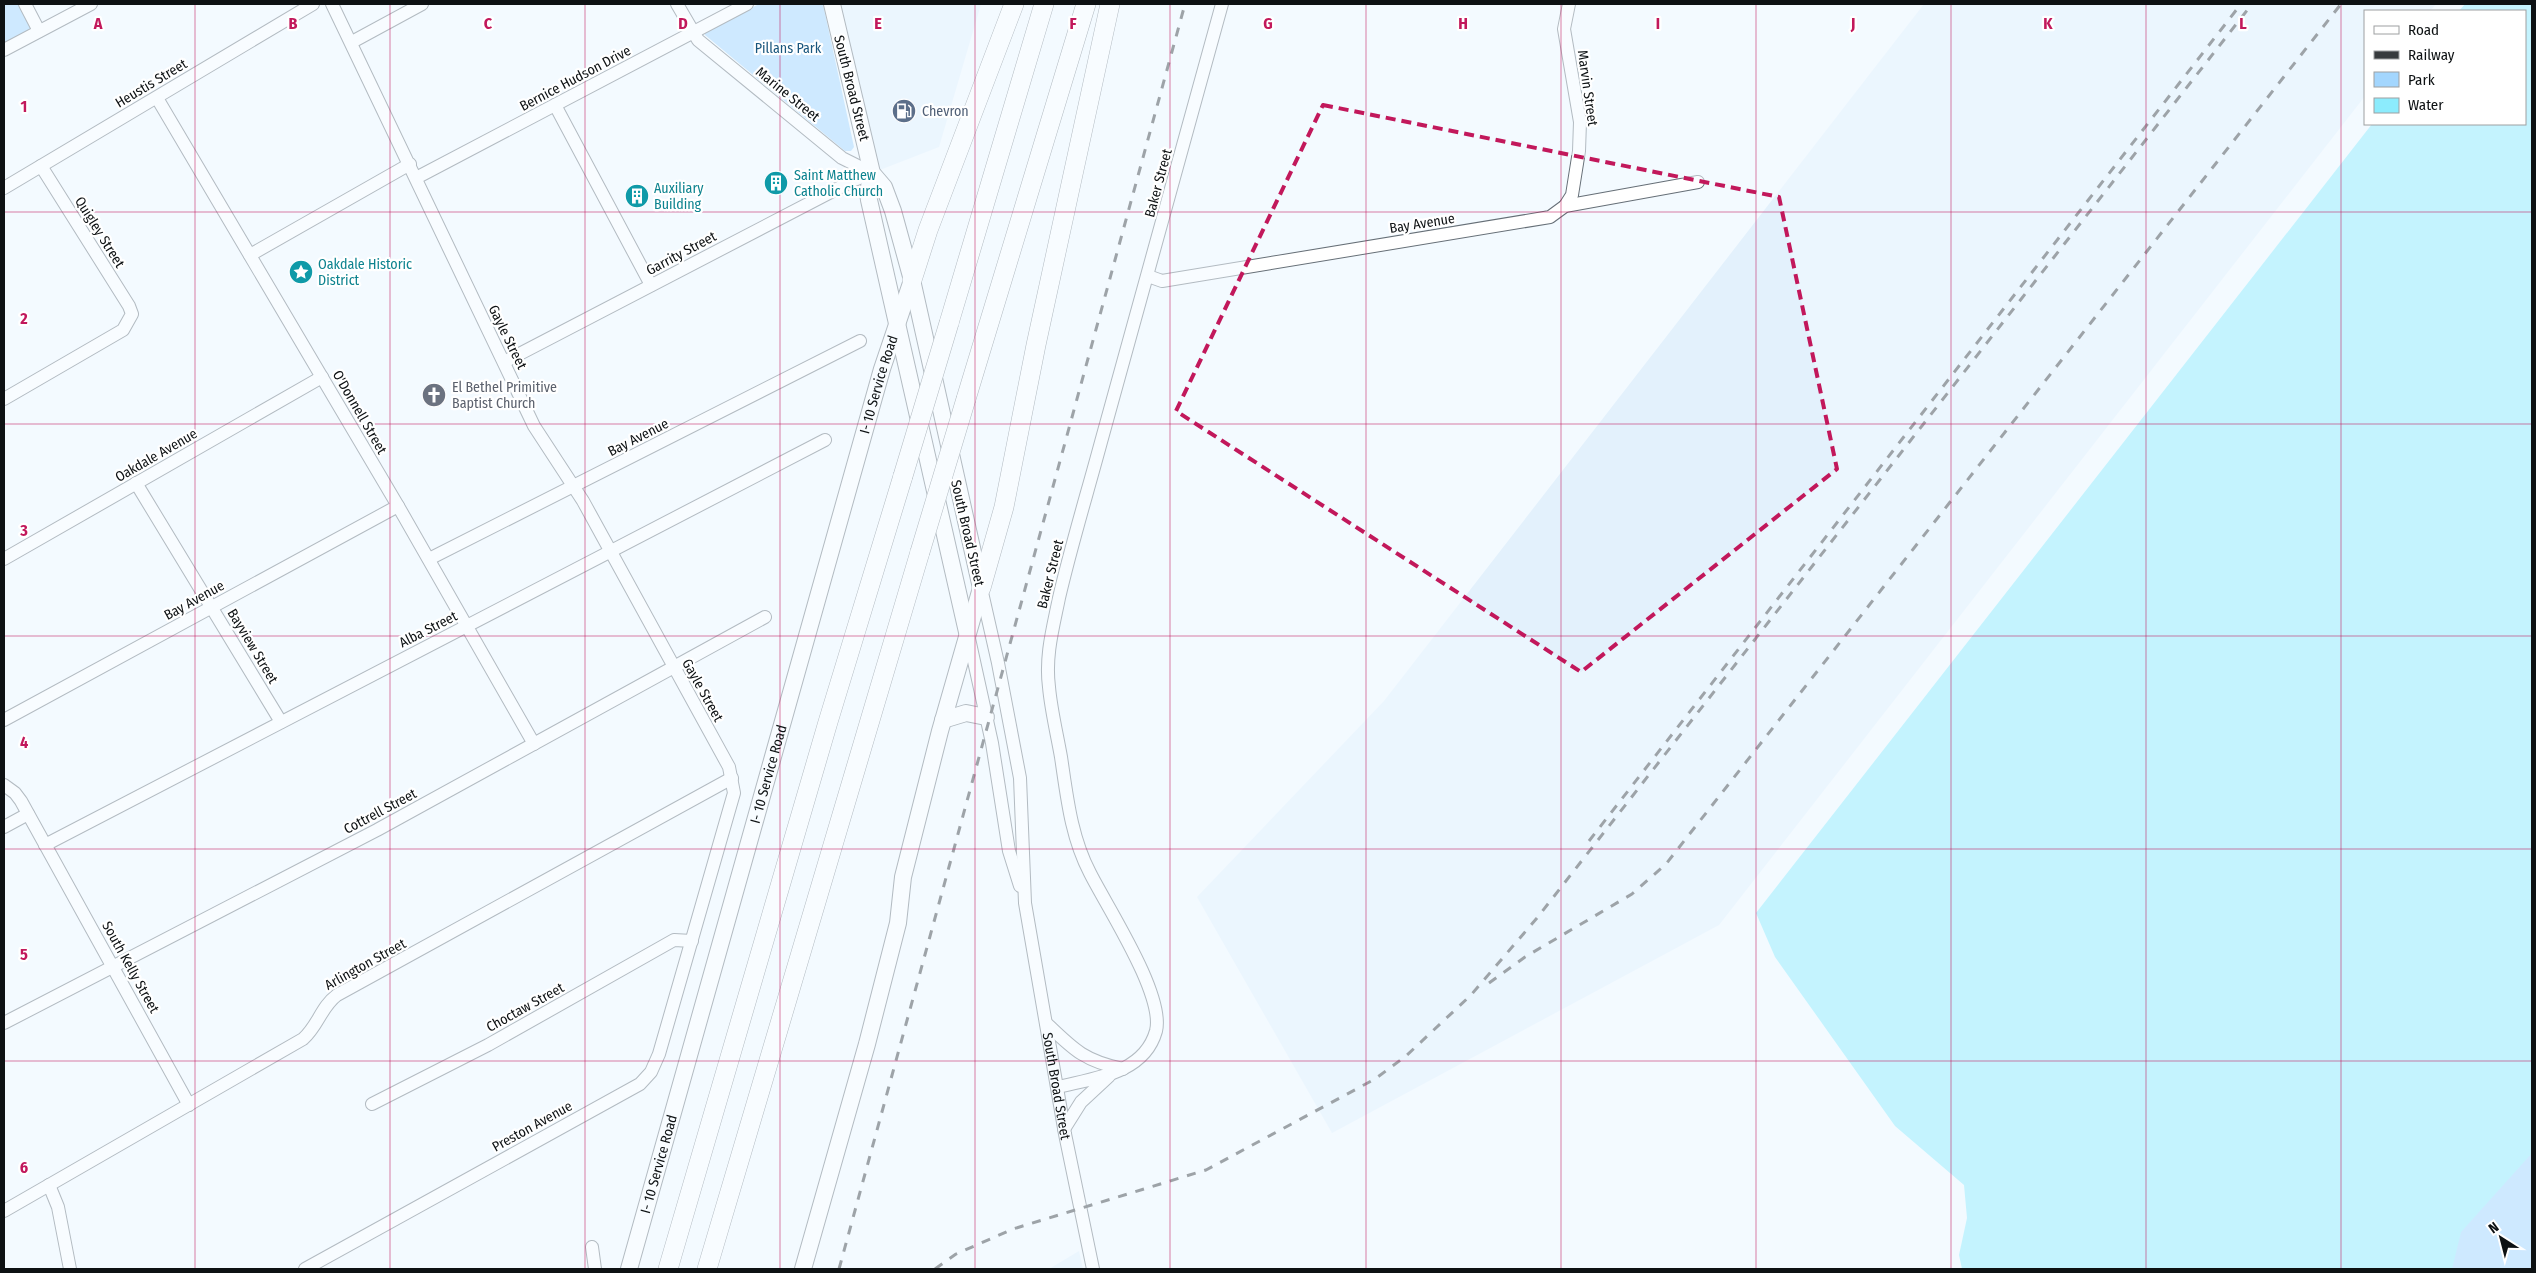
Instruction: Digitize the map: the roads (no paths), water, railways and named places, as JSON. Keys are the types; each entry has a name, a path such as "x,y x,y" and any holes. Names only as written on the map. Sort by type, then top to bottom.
{"highway":[{"path":"912,280 1014,4"},
{"path":"668,1269 803,807 904,476 1044,4"},
{"path":"707,1269 920,552 1086,4"},
{"path":"981,588 1004,507 1036,345 1110,4"}],"main road":[{"name":"South Broad Street","path":"832,4 872,173 868,192 869,200 968,633"},
{"name":"South Broad Street","path":"872,173 884,187 893,211 912,280 981,588"},
{"name":"I- 10 Service Road","path":"629,1269 880,378 912,280"},
{"path":"803,1269 898,923 903,877 943,720 981,588"},
{"path":"943,720 966,713 986,717"}],"street":[{"path":"25,4 40,31"},
{"path":"4,50 91,4"},
{"name":"Heustis Street","path":"4,188 313,4"},
{"name":"Gayle Street","path":"332,4 352,42 534,426 612,552 729,767 732,778"},
{"path":"352,42 422,4"},
{"name":"Marine Street","path":"677,4 698,40 842,158 872,173"},
{"name":"Bernice Hudson Drive","path":"416,178 747,4"},
{"name":"Baker Street","path":"1058,1087 1117,1072 1141,1056 1151,1042 1156,1029 1157,1013 1151,993 1124,936 1089,871 1078,845 1072,822 1049,687 1047,657 1067,562 1222,4"},
{"name":"Marvin Street","path":"1565,206 1572,195 1579,151 1580,122 1564,29 1569,4"},
{"name":"O'Donnell Street","path":"157,98 429,559 534,744"},
{"path":"555,105 651,285"},
{"path":"250,255 410,164"},
{"name":"Quigley Street","path":"4,399 123,330 132,314 129,306 42,166"},
{"name":"Garrity Street","path":"504,362 852,181 872,173"},
{"name":"Bay Avenue","path":"1148,276 1162,281 1550,217 1565,206 1698,182"},
{"name":"Bay Avenue","path":"429,559 860,341"},
{"name":"Oakdale Avenue","path":"4,559 322,377"},
{"name":"Alba Street","path":"45,846 825,440"},
{"name":"Bayview Street","path":"136,483 281,722"},
{"name":"Bay Avenue","path":"4,720 398,506"},
{"name":"South Broad Street","path":"981,588 1020,778 1026,902 1064,1129 1093,1269"},
{"name":"Cottrell Street","path":"4,1023 377,830 765,617"},
{"name":"South Broad Street","path":"968,633 986,717 1009,851 1026,902"},
{"name":"Preston Avenue","path":"305,1269 640,1084 650,1072 659,1054 731,808 734,793 732,778"},
{"name":"Arlington Street","path":"4,1210 303,1039 310,1033 326,1003 337,995 732,778"},
{"name":"South Kelly Street","path":"4,786 15,793 28,814 114,966 189,1105"},
{"path":"4,827 28,814"},
{"name":"Choctaw Street","path":"372,1104 488,1045 674,940 692,941"},
{"path":"1046,1023 1083,1057 1117,1072 1082,1102 1064,1129"},
{"path":"49,1185 58,1207 70,1269"},
{"path":"592,1248 595,1269"}],"water":[{"path":"2465,4 2532,4 2532,1153 2461,1232 2452,1269 1962,1269 1959,1255 1967,1218 1964,1185 1895,1126 1775,957 1756,913 2371,125 2526,125 2526,10 2460,10"}],"railway":[{"path":"839,1269 1185,4"},
{"path":"1589,841 2241,4"},
{"path":"935,1269 956,1254 1013,1229 1206,1170 1375,1079 1406,1056 1471,995 1537,918 2252,4"},
{"path":"1489,983 1525,957 1632,894 1666,864 2341,4"}],"place":[{"name":"Chevron","path":"904,111"},
{"name":"Saint Matthew Catholic Church","path":"776,183"},
{"name":"Auxiliary Building","path":"637,196"},
{"name":"Oakdale Historic District","path":"301,272"},
{"name":"El Bethel Primitive Baptist Church","path":"434,395"}],"park label":[{"name":"Pillans Park","path":"788,48"}]}
